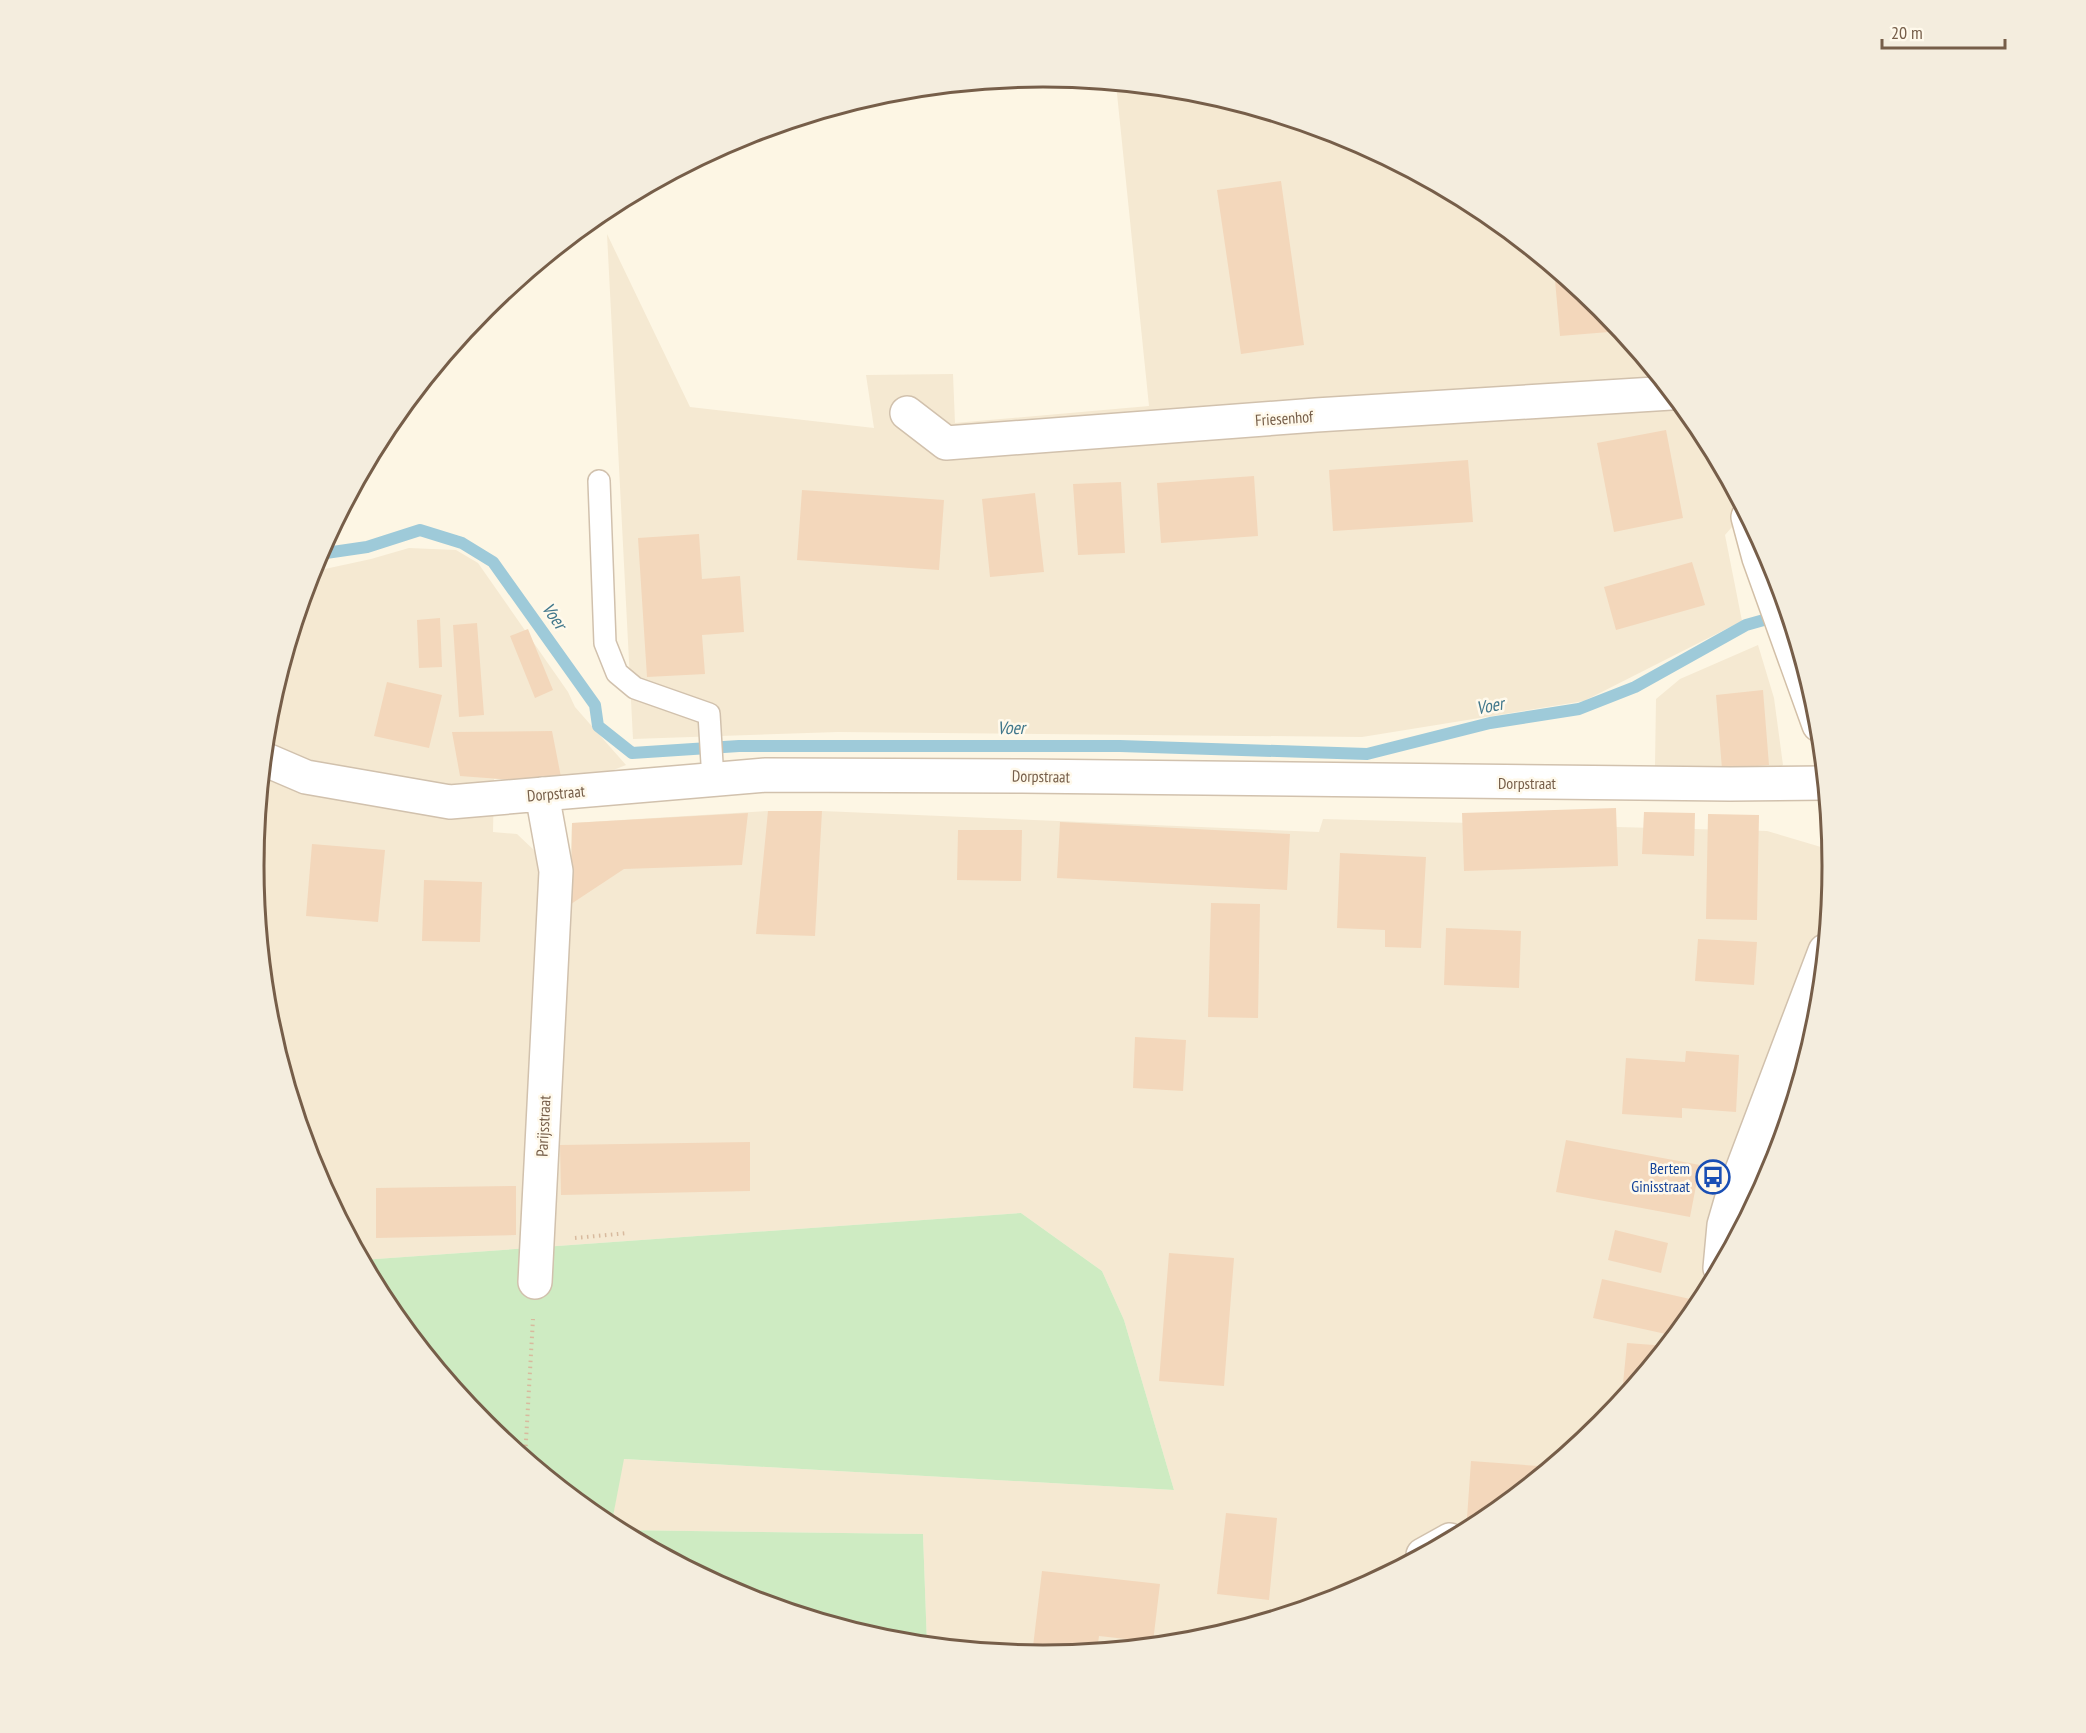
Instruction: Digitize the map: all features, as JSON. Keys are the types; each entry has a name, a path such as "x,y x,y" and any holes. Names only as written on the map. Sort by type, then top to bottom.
{"street":[{"name":"Friesenhof","path":"907,412 946,443 1316,415 1662,394"},
{"path":"1761,564 1786,634"},
{"name":"Dorpstraat","path":"271,762 306,777 450,802 542,794 713,770 766,775 1818,783"},
{"name":"Parijsstraat","path":"535,1282 556,871 542,794"},
{"path":"1722,1249 1724,1225 1733,1194 1814,980"}],"lane":[{"path":"599,481 605,643 616,673 634,688 710,714 713,770"}],"path":[{"path":"537,1242 628,1233"},
{"path":"525,1450 535,1282"}],"shaded area":[{"path":"1117,91 1195,102 1245,114 1294,128 1341,146 1433,191 1518,248 1557,280 1594,315 1661,392 1691,433 1718,477 1740,518 1725,535 1742,621 1584,701 1362,737 838,732 633,739 607,234 690,407 874,428 866,375 953,374 955,423 1149,406"},
{"path":"409,548 456,550 478,563 568,692 575,707 626,765 606,773 512,780 494,779 493,832 517,834 537,853 538,872 570,871 572,823 768,811 822,811 1319,832 1323,819 1767,831 1822,847 1821,917 1808,1019 1781,1117 1763,1165 1718,1256 1691,1300 1629,1380 1557,1453 1518,1485 1433,1542 1388,1566 1294,1605 1195,1631 1094,1644 1043,1646 941,1639 927,1637 923,1534 634,1530 613,1517 623,1459 1174,1490 1124,1320 1102,1271 1021,1213 370,1259 323,1165 290,1068 278,1019 270,968 265,917 264,866 265,816 278,714 305,616 322,570"},
{"path":"1758,645 1774,698 1783,765 1776,771 1655,766 1656,699 1680,679"}],"green space":[{"path":"1021,1213 1102,1271 1124,1320 1174,1490 624,1459 613,1517 568,1485 492,1418 425,1341 395,1300 370,1259"},
{"path":"634,1530 923,1534 927,1637 891,1631 792,1605 698,1566"}],"building":[{"path":"1281,181 1304,345 1241,354 1217,190"},
{"path":"1555,278 1610,332 1560,336"},
{"path":"1666,430 1683,518 1614,532 1597,443"},
{"path":"1468,460 1473,522 1333,531 1329,470"},
{"path":"1254,476 1258,536 1161,543 1157,483"},
{"path":"1121,482 1125,553 1078,555 1073,484"},
{"path":"802,490 944,500 939,570 797,560"},
{"path":"1035,493 1044,572 990,577 982,499"},
{"path":"699,534 702,579 740,576 744,632 702,635 705,674 647,677 638,538"},
{"path":"1692,562 1705,605 1616,630 1604,587"},
{"path":"440,618 442,667 419,668 417,620"},
{"path":"477,623 484,715 459,717 453,625"},
{"path":"528,629 553,690 535,698 510,636"},
{"path":"387,682 442,695 429,748 374,736"},
{"path":"1763,690 1769,765 1722,769 1716,695"},
{"path":"552,731 561,777 512,780 460,776 452,732"},
{"path":"1616,808 1618,866 1464,871 1462,813"},
{"path":"768,811 822,811 815,936 756,934"},
{"path":"1644,812 1695,813 1694,856 1642,854"},
{"path":"748,813 742,865 624,869 571,904 572,823"},
{"path":"1708,814 1759,815 1757,920 1706,919"},
{"path":"1060,822 1290,834 1287,890 1057,878"},
{"path":"958,830 1022,830 1021,881 957,880"},
{"path":"312,844 385,850 378,922 306,916"},
{"path":"1340,853 1426,857 1421,948 1385,947 1385,930 1337,928"},
{"path":"424,880 482,882 480,942 422,941"},
{"path":"1211,903 1260,904 1258,1018 1208,1017"},
{"path":"1446,928 1521,931 1519,988 1444,985"},
{"path":"1698,939 1757,942 1754,985 1695,981"},
{"path":"1135,1037 1186,1040 1183,1091 1133,1088"},
{"path":"1686,1051 1739,1055 1736,1112 1682,1108 1682,1118 1622,1114 1626,1058 1685,1062"},
{"path":"1566,1140 1700,1165 1690,1217 1556,1192"},
{"path":"750,1142 750,1191 561,1195 560,1145"},
{"path":"516,1186 516,1235 376,1238 376,1188"},
{"path":"1615,1230 1668,1243 1661,1273 1608,1260"},
{"path":"1169,1253 1234,1258 1224,1386 1159,1381"},
{"path":"1602,1279 1690,1299 1666,1334 1593,1318"},
{"path":"1627,1343 1657,1345 1623,1387"},
{"path":"1471,1461 1538,1466 1538,1469 1518,1485 1476,1515 1467,1518"},
{"path":"1226,1513 1277,1518 1269,1600 1217,1594"},
{"path":"1042,1571 1160,1584 1154,1638 1135,1640 1099,1636 1098,1644 1033,1646"}],"waterway":[{"name":"Voer","path":"330,552 367,547 420,530 462,543 493,562 595,705 598,726 632,753 739,746 1120,746 1367,754 1490,723 1579,709 1635,687 1746,625 1778,616"}],"place":[{"name":"Bertem Ginisstraat","path":"1713,1177"}]}
